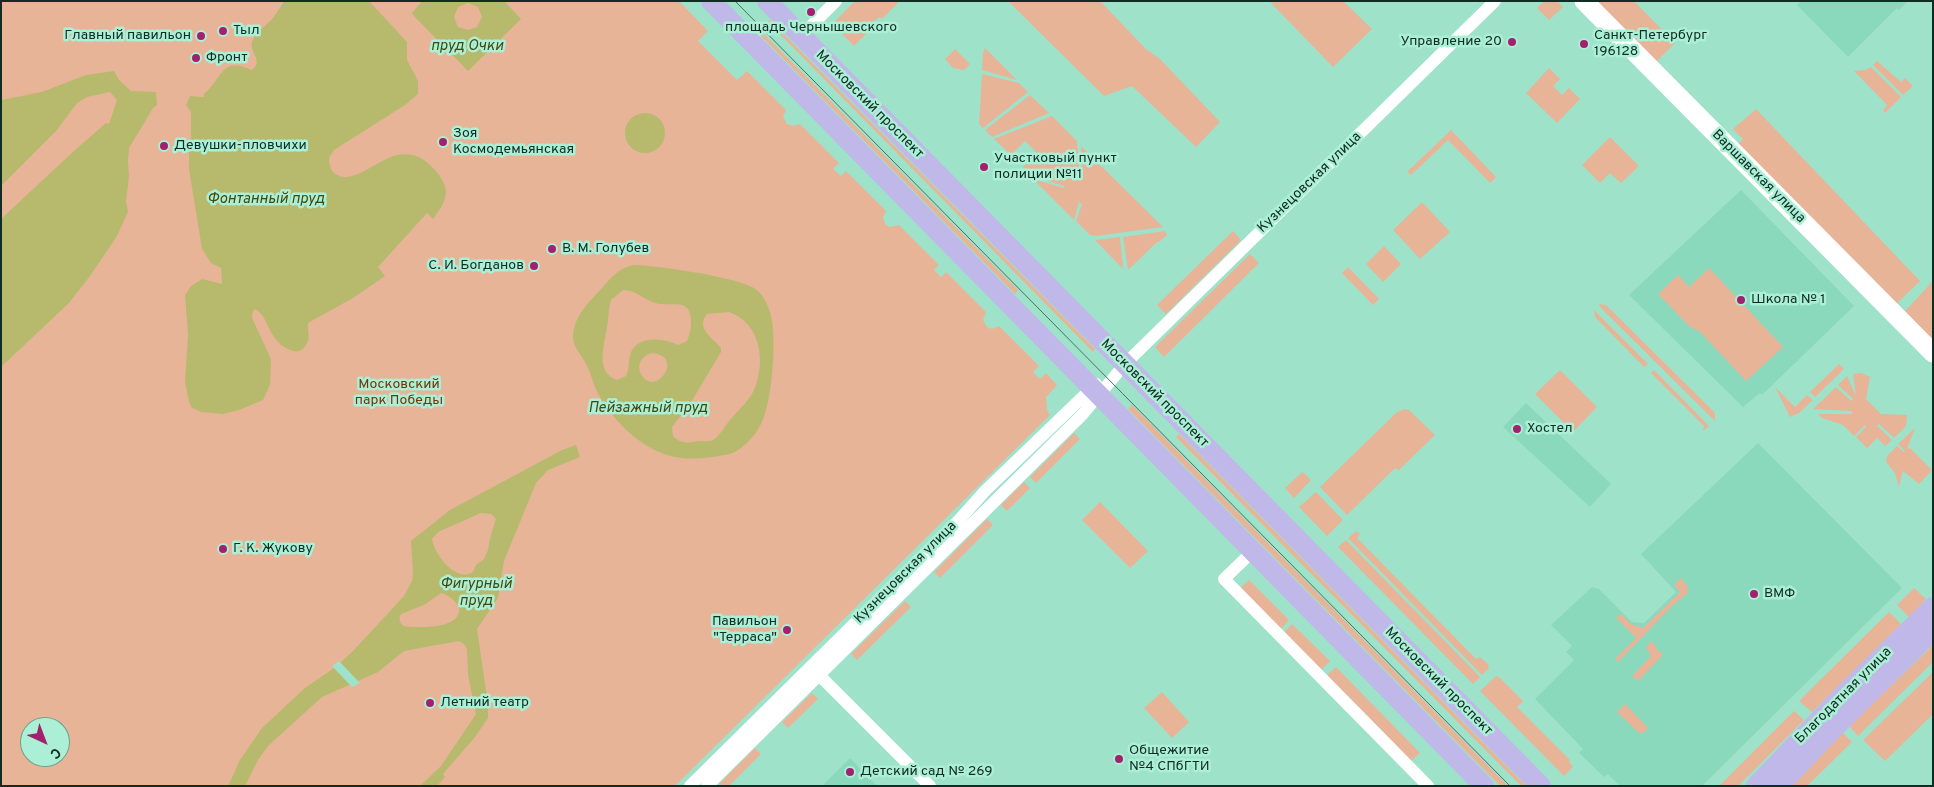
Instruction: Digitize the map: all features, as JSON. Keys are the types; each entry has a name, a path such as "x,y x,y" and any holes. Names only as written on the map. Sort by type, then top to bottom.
{"main road":[{"path":"711,1 1484,786"},
{"name":"Московский проспект","path":"767,1 1541,786"},
{"name":"Благодатная улица","path":"1756,786 1933,607"},
{"name":"Благодатная улица","path":"1779,786 1832,730 1933,630"}],"street":[{"path":"801,36 836,1"},
{"name":"Кузнецовская улица","path":"707,786 815,671 1095,392 1495,1"},
{"name":"Варшавская улица","path":"1584,1 1933,352"},
{"path":"1253,551 1224,579 1428,786"},
{"name":"Кузнецовская улица","path":"690,786 815,671"},
{"path":"815,671 930,786"}],"shaded area":[{"path":"1801,1 1908,1 1899,10 1897,8 1848,57 1797,5"},
{"name":"Школа № 1","path":"1741,190 1854,306 1762,395 1760,393 1743,407 1629,295"},
{"path":"1526,403 1611,484 1590,507 1503,427"},
{"path":"1758,443 1902,588 1702,786 1620,786 1608,774 1604,777 1579,753 1583,749 1535,699 1574,660 1566,652 1572,646 1551,625 1592,587 1599,589 1632,622 1644,623 1676,592 1641,554"},
{"name":"Детский сад № 269","path":"850,758 877,786 822,786"}],"green space":[{"name":"Московский парк Победы","path":"1,1 679,1 708,31 698,41 737,80 747,71 786,110 783,117 787,124 793,126 800,124 839,163 833,169 841,176 846,171 886,211 883,217 885,224 890,227 899,225 939,265 934,270 941,277 946,272 986,312 983,320 987,327 992,329 999,326 1039,366 1033,372 1040,379 1046,373 1057,385 1046,397 1047,410 1050,415 675,786 1,786"},
{"path":"855,1 896,1 898,3 882,19 879,17 867,28 869,31 854,46 832,24"},
{"path":"1008,1 1100,1 1146,49 1160,59 1220,122 1196,147 1132,86 1104,96"},
{"path":"1269,1 1343,1 1372,29 1333,67"},
{"path":"1544,1 1557,1 1563,7 1549,20 1537,8"},
{"path":"1591,1 1634,1 1675,43 1653,65"},
{"path":"770,20 1095,349 1093,352 768,22"},
{"path":"760,30 1018,290 1015,294 757,32"},
{"path":"985,48 1017,80 982,70"},
{"path":"955,49 970,64 964,70 953,68 945,59"},
{"path":"1877,61 1901,82 1905,78 1913,86 1903,95 1873,65"},
{"path":"1871,67 1901,97 1885,113 1883,110 1887,105 1854,71 1865,70"},
{"path":"1549,68 1560,79 1553,86 1562,95 1569,88 1580,99 1557,123 1526,93"},
{"path":"982,74 1019,83 1028,92 983,128 979,124"},
{"path":"1030,95 1049,113 992,137 985,130"},
{"path":"1756,109 1920,281 1893,307 1735,147 1743,139 1733,129"},
{"path":"1052,116 1077,141 1079,171 1081,172 1081,146 1163,227 1095,236 1090,235 1076,221 1082,204 1079,202 1074,220 1033,179 1064,188 1064,186 1030,175 1023,167 1037,153 1025,141 1011,155 994,139"},
{"path":"1451,130 1496,177 1490,183 1448,140 1411,175 1407,172"},
{"path":"1610,137 1639,166 1621,183 1610,173 1600,183 1582,165"},
{"path":"1422,202 1450,232 1420,259 1393,230"},
{"path":"1165,231 1167,235 1128,270 1123,237"},
{"path":"1233,231 1241,240 1166,314 1157,305"},
{"path":"1120,237 1123,269 1095,240"},
{"path":"1384,246 1401,264 1383,282 1366,264"},
{"path":"1250,254 1259,263 1164,357 1155,347"},
{"path":"1348,267 1379,299 1373,305 1342,273"},
{"path":"1709,268 1783,347 1746,381 1699,331 1690,327 1658,294 1678,275 1689,287"},
{"path":"1933,281 1933,341 1905,311"},
{"path":"1599,304 1606,305 1715,413 1715,421 1600,307"},
{"path":"1594,310 1648,364 1644,367 1595,317"},
{"path":"1839,364 1844,369 1815,397 1810,392"},
{"path":"1560,370 1597,407 1573,432 1535,394"},
{"path":"1654,370 1709,426 1703,431 1704,426 1651,373"},
{"path":"1861,373 1870,377 1866,399 1881,414 1907,415 1906,426 1894,438 1879,424 1877,426 1892,440 1885,446 1877,438 1867,448 1856,437 1866,427 1865,425 1854,436 1843,425 1822,418 1818,414 1853,414 1851,411 1813,409 1836,387 1851,401 1853,399 1838,385 1847,376 1856,396 1853,374"},
{"path":"1775,387 1795,407 1807,395 1813,400 1799,413 1790,417"},
{"path":"1132,405 1508,786 1500,786 1128,409"},
{"path":"1405,409 1409,410 1435,435 1399,470 1395,468 1347,515 1320,487 1397,412"},
{"path":"1915,428 1907,449 1910,448 1932,470 1919,484 1903,471 1899,487 1895,473 1886,462 1887,456 1897,446 1905,451 1898,444"},
{"path":"1074,433 1080,439 1036,483 1030,477"},
{"path":"1179,434 1526,786 1521,786 1176,437"},
{"path":"1302,472 1311,480 1294,498 1285,488"},
{"path":"1024,482 1030,488 1007,511 1001,505"},
{"path":"1316,492 1343,520 1327,536 1299,507"},
{"path":"1100,502 1148,551 1130,568 1082,520"},
{"path":"987,519 993,525 940,578 934,572"},
{"path":"1356,531 1360,534 1357,538 1476,659 1480,657 1488,664 1489,668 1482,675 1348,538"},
{"path":"1346,540 1480,677 1473,684 1338,547"},
{"path":"1681,578 1688,587 1687,594 1673,605 1618,662 1615,659 1636,638 1616,618 1621,614 1631,624 1643,628 1680,592 1674,585"},
{"path":"1249,580 1289,620 1281,629 1240,588"},
{"path":"1914,588 1926,599 1909,617 1897,605"},
{"path":"905,601 911,607 857,660 851,654"},
{"path":"1889,612 1901,624 1812,712 1800,702 1801,699"},
{"path":"1292,624 1330,661 1321,670 1284,632"},
{"path":"1651,641 1663,655 1638,681 1632,676 1651,656 1646,648"},
{"path":"1933,643 1933,662 1858,736 1849,726"},
{"path":"1336,667 1420,753 1411,761 1327,675"},
{"path":"1933,672 1933,714 1885,761 1863,740"},
{"path":"1496,676 1523,701 1517,707 1570,760 1569,762 1573,767 1564,776 1480,691"},
{"path":"1162,692 1189,722 1172,738 1144,708"},
{"path":"812,693 818,699 788,728 782,722"},
{"path":"1625,704 1648,728 1643,733 1639,733 1617,712"},
{"path":"1794,711 1804,720 1738,786 1719,786"},
{"path":"1842,732 1852,742 1807,786 1789,786"},
{"path":"755,748 761,754 729,786 722,786 720,783"}],"water":[{"name":"Фонтанный пруд","path":"284,1 369,1 407,42 407,60 418,81 418,94 405,105 334,150 329,158 332,171 337,175 350,177 390,157 403,154 413,155 426,161 434,169 443,182 446,193 445,199 433,219 427,213 378,267 385,276 353,298 308,323 308,341 300,351 293,351 278,342 264,318 255,309 252,318 271,359 270,385 263,400 239,410 223,414 201,412 192,408 185,382 188,335 185,295 191,286 202,279 222,284 221,268 211,263 202,249 189,169 189,149 186,142 191,139 191,112 186,105 190,96 204,97 204,94 223,70 228,67 234,65 242,66 252,70 255,67 257,63 252,49 252,42 258,32 273,18"},
{"name":"пруд Очки","path":"422,1 504,1 521,19 468,71 412,13","holes":["468,3 478,7 482,17 477,27 468,30 458,27 454,17 458,7"]},
{"path":"114,71 119,80 131,91 156,92 157,105 153,108 129,148 129,176 126,201 128,212 117,236 69,303 1,367 1,219 75,150 106,123 109,124 117,100 110,92 87,97 77,103 57,130 1,186 1,100 42,92 86,75"},
{"path":"649,113 656,116 662,122 665,133 664,141 656,150 649,153 641,153 634,150 626,141 625,129 628,122 637,114"},
{"name":"Пейзажный пруд","path":"635,265 699,273 734,281 757,290 764,298 768,305 773,326 771,387 765,414 758,430 746,444 736,451 713,457 681,458 652,449 632,435 614,417 598,393 587,366 573,340 574,328 582,311 589,302 616,273","holes":["623,290 628,290 655,303 684,306 690,314 691,327 687,341 678,345 652,339 640,343 631,352 626,376 617,380 605,371 603,349 611,300","729,312 740,317 748,325 758,345 760,368 754,390 749,398 716,438 709,441 685,442 673,436 672,427 690,404 721,352 721,348 704,328 704,319 707,314","649,354 662,356 667,361 667,368 664,374 660,379 653,382 647,380 641,374 639,367 641,360"]},
{"name":"Фигурный пруд","path":"576,445 580,457 548,470 536,483 504,561 498,598 477,629 488,704 488,718 475,737 443,774 445,777 437,786 420,786 441,766 476,714 468,675 467,649 459,641 404,651 378,672 322,697 268,746 258,760 245,786 228,786 240,760 262,728 305,688 337,666 404,596 412,581 411,541 450,510 562,450","holes":["481,513 491,514 496,519 488,550 484,559 476,565 473,572 460,574 441,559 432,539 438,532","441,593 452,599 459,607 459,614 454,620 433,626 403,626 400,620 401,614 424,605"]}],"pier":[{"path":"339,661 360,683 352,687 350,685 332,666"}],"tram line":[{"path":"735,1 1510,786"}],"place":[{"name":"площадь Чернышевского","path":"811,12"},
{"name":"Тыл","path":"223,31"},
{"name":"Главный павильон","path":"201,36"},
{"name":"Управление 20","path":"1512,42"},
{"name":"Санкт-Петербург 196128","path":"1584,44"},
{"name":"Фронт","path":"196,58"},
{"name":"Зоя Космодемьянская","path":"443,142"},
{"name":"Девушки-пловчихи","path":"164,146"},
{"name":"Участковый пункт полиции №11","path":"984,167"},
{"name":"В. М. Голубев","path":"552,249"},
{"name":"С. И. Богданов","path":"534,266"},
{"name":"Школа № 1","path":"1741,300"},
{"name":"Хостел","path":"1517,429"},
{"name":"Г. К. Жукову","path":"223,549"},
{"name":"ВМФ","path":"1754,594"},
{"name":"Павильон \"Терраса\"","path":"787,630"},
{"name":"Летний театр","path":"430,703"},
{"name":"Общежитие №4 СПбГТИ","path":"1119,759"},
{"name":"Детский сад № 269","path":"850,772"}]}
